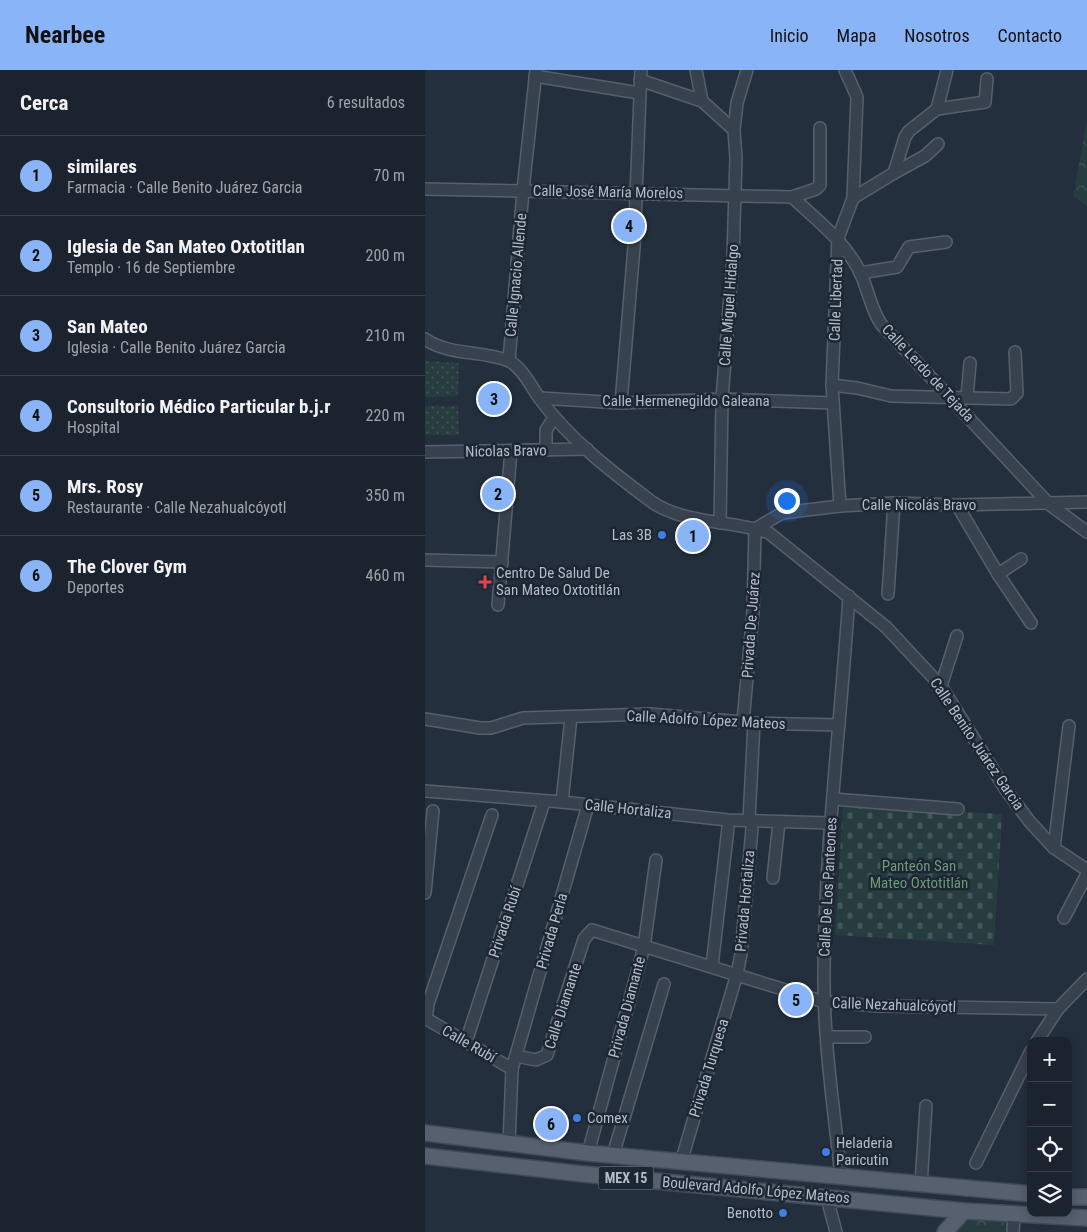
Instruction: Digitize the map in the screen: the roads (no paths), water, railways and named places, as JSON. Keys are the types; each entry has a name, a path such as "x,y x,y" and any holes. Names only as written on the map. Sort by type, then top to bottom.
{"main road":[{"name":"Boulevard Adolfo López Mateos","path":"425,1133 588,1153 841,1178 1027,1194"},
{"name":"Boulevard Adolfo López Mateos","path":"425,1156 964,1211 1087,1218"},
{"path":"1072,1197 1087,1198"},
{"path":"945,1232 964,1211"}],"street":[{"path":"697,70 702,101"},
{"name":"Calle Miguel Hidalgo","path":"720,523 722,399 733,257 735,130 737,103 747,70"},
{"name":"Calle Libertad","path":"840,506 833,403 838,238 853,198 857,97 845,70"},
{"path":"937,109 947,70"},
{"path":"535,73 639,93"},
{"name":"Calle Ignacio Allende","path":"509,361 535,73"},
{"path":"621,403 634,246 641,75 702,101 735,130"},
{"path":"894,174 905,137 937,109 985,102 987,79"},
{"path":"792,197 816,189 820,185 820,128"},
{"path":"853,198 929,153 938,144"},
{"name":"Calle José María Morelos","path":"425,189 792,197"},
{"name":"Calle Lerdo de Tejada","path":"792,197 838,238 860,273 869,301 881,324 1049,504 1087,532"},
{"path":"860,273 895,268 901,264 909,247 946,242"},
{"path":"425,339 441,348 509,361"},
{"path":"833,385 857,388 891,396 1008,399 1016,396 1015,352"},
{"name":"Calle Benito Juárez Garcia","path":"509,361 523,375 554,418 587,449 653,503 679,514 755,529 775,538 886,627 941,686 1006,790 1030,822 1053,848 1087,870"},
{"path":"967,397 970,363"},
{"name":"Calle Hermenegildo Galeana","path":"540,398 621,403 722,399 833,403"},
{"path":"547,450 546,430 554,418"},
{"name":"Nicolas Bravo","path":"425,452 587,449"},
{"path":"498,605 511,451"},
{"name":"Calle Nicolás Bravo","path":"755,529 782,514 840,506 894,503 957,506 1087,502"},
{"path":"888,594 894,503"},
{"path":"957,506 998,574 1031,623"},
{"name":"Privada De Juárez","path":"749,722 755,529"},
{"path":"998,574 1021,559"},
{"path":"425,560 502,562"},
{"name":"Calle De Los Panteones","path":"841,1178 824,1002 831,822 849,596"},
{"path":"941,686 957,636"},
{"name":"Calle Adolfo López Mateos","path":"425,719 491,728 523,718 650,714 749,722 839,726"},
{"path":"562,802 571,717"},
{"name":"Privada Hortaliza","path":"737,974 741,954 750,824 749,722"},
{"path":"1053,848 1069,726"},
{"name":"Calle Hortaliza","path":"425,791 562,802 750,824 831,822"},
{"path":"833,800 959,809"},
{"name":"Privada Rubí","path":"466,1042 545,802"},
{"name":"Privada Perla","path":"516,1056 588,805"},
{"path":"425,893 433,810"},
{"path":"425,1019 428,1004 492,815"},
{"name":"Privada Hortaliza","path":"773,878 779,822"},
{"path":"712,966 728,828"},
{"name":"Privada Diamante","path":"588,1153 643,947 656,860"},
{"path":"1064,918 1087,874"},
{"name":"Calle Diamante","path":"516,1056 536,1060 547,1055 584,939 592,930"},
{"name":"Calle Nezahualcóyotl","path":"592,930 824,1002 879,1006 1058,1009"},
{"name":"Privada Turquesa","path":"681,1162 737,974"},
{"path":"1040,1037 1058,1009 1087,979"},
{"path":"613,1155 664,984"},
{"name":"Calle Rubí","path":"425,1019 512,1069"},
{"path":"827,1037 865,1037"},
{"path":"509,1144 512,1069 516,1056"},
{"path":"976,1163 1027,1060"},
{"path":"921,1185 926,1106"},
{"path":"827,1198 836,1232"},
{"path":"1013,1232 1014,1215"}],"place":[{"name":"Consultorio Médico Particular b.j.r","path":"629,226"},
{"name":"San Mateo","path":"494,399"},
{"name":"Iglesia de San Mateo Oxtotitlan","path":"498,494"},
{"name":"Las 3B","path":"662,535"},
{"name":"similares","path":"693,536"},
{"name":"Centro De Salud De San Mateo Oxtotitlán","path":"485,582"},
{"name":"Mrs. Rosy","path":"796,1000"},
{"name":"Comex","path":"577,1118"},
{"name":"The Clover Gym","path":"551,1124"},
{"name":"Heladeria Paricutin","path":"826,1152"},
{"name":"Benotto","path":"783,1213"}],"park label":[{"name":"Panteón San Mateo Oxtotitlán","path":"919,874"}]}
